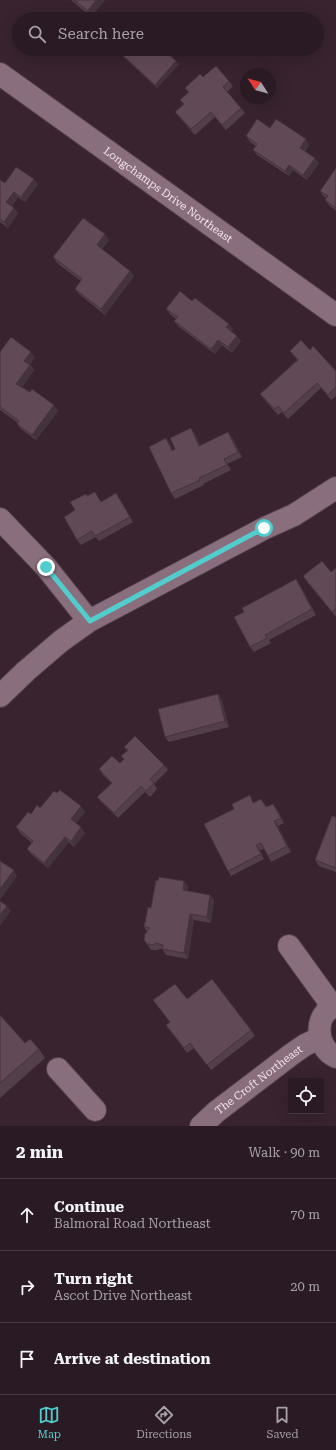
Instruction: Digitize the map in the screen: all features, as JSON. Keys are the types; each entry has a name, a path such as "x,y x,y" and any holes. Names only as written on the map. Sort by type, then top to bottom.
{"street":[{"name":"Longchamps Drive Northeast","path":"0,74 336,314"},
{"path":"0,696 61,641 90,621 264,528 294,515 336,488"},
{"path":"0,519 46,567 90,621"},
{"path":"289,946 334,1006 326,1012 320,1021 320,1038 322,1044 328,1052 336,1057"},
{"name":"The Croft Northeast","path":"201,1126 216,1112 292,1054 305,1045 320,1038"},
{"path":"58,1069 95,1110"}],"building":[{"path":"74,0 96,0 88,11"},
{"path":"124,56 171,56 176,61 155,85"},
{"path":"216,66 229,81 223,87 241,108 222,125 211,112 191,129 175,112 184,104 180,100 189,92 185,88 200,74 203,77"},
{"path":"257,119 270,128 276,119 306,139 300,148 315,158 303,175 289,165 285,171 253,150 257,144 246,136"},
{"path":"16,167 34,179 21,197 14,192 6,202 14,208 4,222 0,219 0,180 5,183"},
{"path":"336,168 336,208 325,200 328,196 320,191"},
{"path":"83,218 105,234 97,245 130,271 101,309 75,289 82,279 53,257"},
{"path":"180,291 192,301 195,298 229,324 226,327 237,336 228,347 218,340 211,349 174,321 178,317 166,309"},
{"path":"11,337 31,352 24,361 30,365 16,384 30,392 32,389 54,405 32,435 17,424 19,421 0,407 0,352"},
{"path":"301,340 310,350 313,346 336,371 336,387 328,395 317,383 284,413 278,406 275,409 260,394 298,360 290,351"},
{"path":"191,428 199,446 228,432 238,452 224,459 227,465 199,478 200,480 171,493 149,447 166,438 172,451 175,449 170,438"},
{"path":"95,492 101,502 116,493 130,517 95,536 92,531 77,540 64,517 75,510 70,502 86,494 87,496"},
{"path":"322,561 331,572 336,568 336,609 332,612 303,576"},
{"path":"296,579 312,609 265,635 267,638 250,647 234,617 244,612 242,608"},
{"path":"218,694 225,721 165,737 158,709"},
{"path":"135,736 164,765 150,779 154,783 146,791 141,786 114,813 97,797 112,783 99,769 112,756 120,763 124,759 121,756 128,750 124,747"},
{"path":"60,790 81,806 71,819 81,827 71,841 65,837 44,863 27,849 33,841 16,827 28,812 31,814 37,805 40,808 54,791 57,793"},
{"path":"250,795 253,803 261,799 266,807 273,804 281,818 274,821 287,846 268,856 261,843 256,845 261,854 228,871 204,824 234,809 232,804"},
{"path":"332,816 336,817 336,868 315,860"},
{"path":"0,861 14,870 0,889"},
{"path":"159,877 184,881 183,890 210,895 207,917 190,914 184,953 162,949 163,945 156,943 153,945 147,944 144,940 145,934 150,928 144,927 148,907 151,908 156,880 158,881"},
{"path":"0,901 7,906 0,915"},
{"path":"212,979 251,1030 207,1065 190,1043 184,1048 166,1025 170,1022 153,1000 175,984 187,999"},
{"path":"0,1015 25,1043 30,1039 39,1049 0,1083"}],"route":[{"path":"46,567 90,621 264,528"}]}
